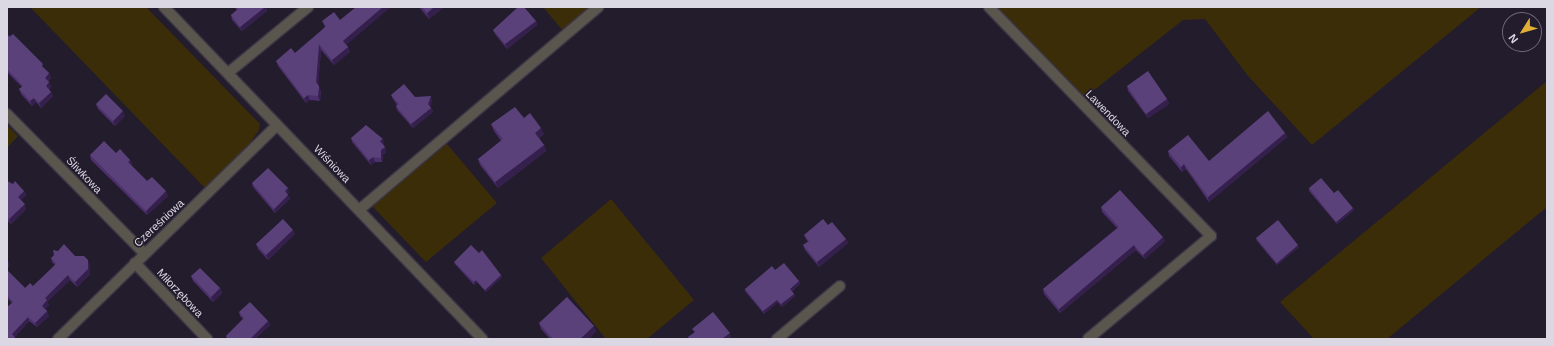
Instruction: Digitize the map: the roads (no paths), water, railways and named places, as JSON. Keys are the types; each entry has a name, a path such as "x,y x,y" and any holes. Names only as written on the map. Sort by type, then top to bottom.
{"street":[{"name":"Wiśniowa","path":"164,7 482,339"},
{"path":"228,73 308,7"},
{"path":"359,210 598,7"},
{"name":"Lawendowa","path":"989,7 1211,236 1088,339"},
{"name":"Śliwkowa","path":"7,114 144,253"},
{"name":"Czereśniowa","path":"58,339 144,253 212,190 277,125"},
{"name":"Miłorzębowa","path":"135,262 206,339"},
{"path":"777,339 840,286"}]}
